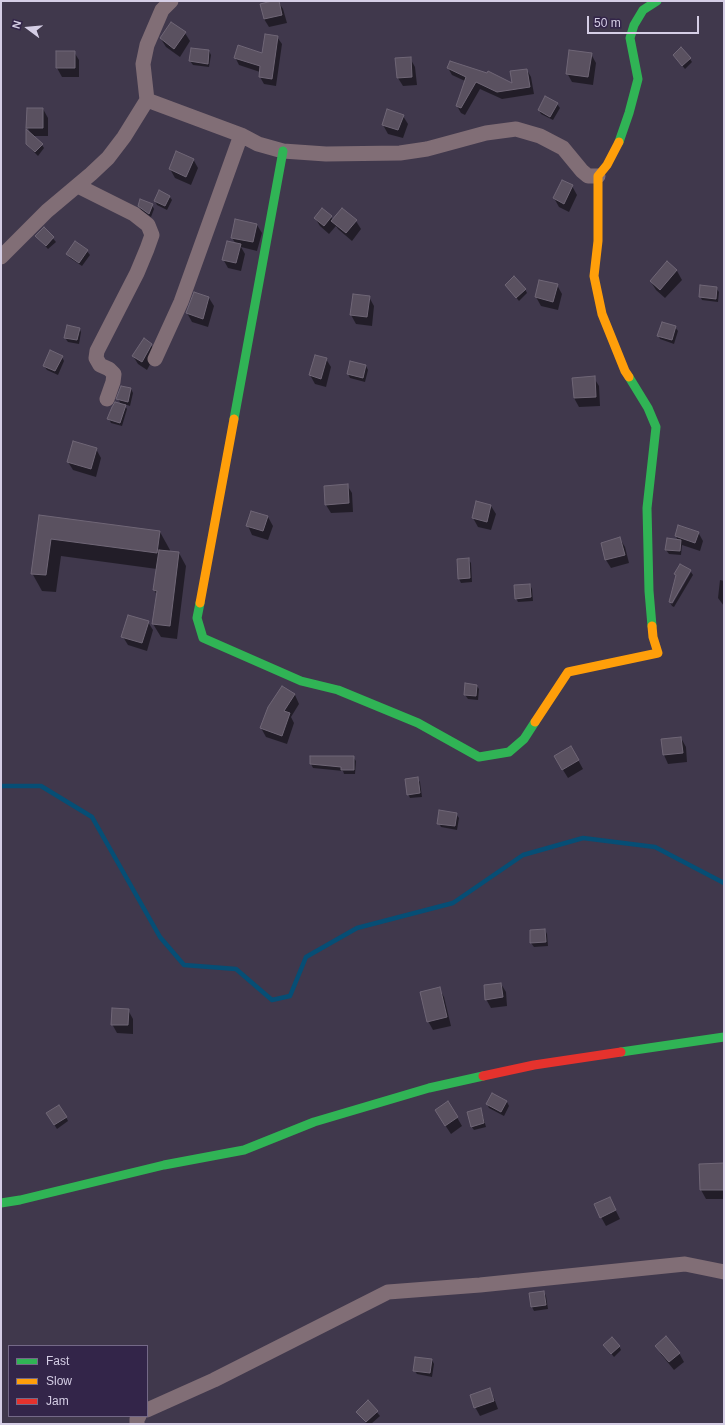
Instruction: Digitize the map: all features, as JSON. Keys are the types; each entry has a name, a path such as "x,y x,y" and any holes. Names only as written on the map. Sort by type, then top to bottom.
{"street":[{"path":"1,257 47,212 108,158 124,137 147,100 143,64 147,45 162,10 171,1"},
{"path":"283,150 196,618 203,638 301,681 338,690 418,723 479,757 509,752 524,739 568,672 658,653 653,637 649,591 647,508 656,427 648,408 625,371 602,314 594,276 598,241 598,176 607,165 619,142 629,113 638,79 630,38 634,25 642,10 657,1"},
{"path":"147,100 241,135 258,144 283,150 326,154 400,153 428,149 486,133 516,129 540,136 563,148 588,176 598,176"},
{"path":"155,358 181,302 241,135"},
{"path":"78,186 134,214 148,225 152,236 137,273 97,351 96,358 100,365 109,369 114,374 108,399"},
{"path":"1,1203 20,1200 164,1166 244,1150 314,1122 429,1088 534,1066 724,1037"},
{"path":"148,1410 214,1380 388,1292 480,1285 685,1264 724,1272"}],"building":[{"path":"279,1 282,15 264,19 260,4"},
{"path":"171,22 186,32 174,49 160,38"},
{"path":"265,34 278,36 272,79 259,77 260,66 234,58 238,45 262,53"},
{"path":"681,47 691,58 682,66 673,55"},
{"path":"191,48 209,50 208,64 189,61"},
{"path":"569,50 592,53 588,77 566,74"},
{"path":"56,51 75,51 75,68 56,68"},
{"path":"411,57 412,77 397,78 395,58"},
{"path":"450,61 487,73 488,71 512,83 510,71 527,69 530,87 497,92 476,82 461,108 456,106 466,77 447,68"},
{"path":"545,96 558,103 550,117 538,110"},
{"path":"27,108 43,108 43,128 26,128"},
{"path":"387,109 404,115 398,130 382,125"},
{"path":"26,129 43,144 35,152 26,144"},
{"path":"176,151 194,159 186,177 169,169"},
{"path":"562,180 573,185 564,204 553,198"},
{"path":"159,190 170,196 165,206 154,201"},
{"path":"140,199 153,204 149,214 138,206"},
{"path":"322,208 332,216 324,226 314,218"},
{"path":"342,208 357,220 346,233 331,221"},
{"path":"235,219 257,224 253,242 231,238"},
{"path":"44,227 54,237 46,246 35,236"},
{"path":"75,241 88,250 79,263 66,254"},
{"path":"227,241 241,244 236,263 222,260"},
{"path":"667,261 677,270 660,290 650,281"},
{"path":"514,276 526,289 516,298 505,285"},
{"path":"539,280 558,284 553,302 535,297"},
{"path":"700,285 717,287 716,299 699,297"},
{"path":"194,292 209,297 203,319 186,313"},
{"path":"353,294 370,296 367,317 350,315"},
{"path":"662,322 676,326 672,340 657,336"},
{"path":"67,325 80,328 77,340 64,338"},
{"path":"144,338 152,344 142,362 132,356"},
{"path":"50,350 63,356 55,371 43,366"},
{"path":"315,355 327,358 321,379 309,375"},
{"path":"350,361 366,365 363,378 347,374"},
{"path":"595,376 596,397 574,398 572,378"},
{"path":"121,386 131,388 128,402 116,399"},
{"path":"115,402 126,405 120,423 107,419"},
{"path":"73,441 97,448 91,469 67,462"},
{"path":"348,484 349,503 325,505 324,486"},
{"path":"476,501 491,505 487,522 472,518"},
{"path":"251,511 268,516 263,531 246,526"},
{"path":"39,515 160,531 157,553 51,539 46,575 31,574"},
{"path":"678,525 699,532 695,543 675,536"},
{"path":"620,537 625,555 605,560 601,543"},
{"path":"667,538 681,540 680,551 665,550"},
{"path":"159,550 179,552 170,626 152,624 157,591 153,590"},
{"path":"469,558 470,578 458,579 457,559"},
{"path":"680,564 691,570 672,603 669,602 676,575 674,574"},
{"path":"530,584 531,597 515,599 514,585"},
{"path":"128,615 149,621 142,643 121,637"},
{"path":"465,683 477,685 476,696 464,695"},
{"path":"282,686 295,694 284,711 290,713 282,736 260,728 268,707"},
{"path":"681,737 683,753 663,755 661,739"},
{"path":"571,746 579,760 562,770 554,756"},
{"path":"310,756 354,756 354,770 341,770 341,767 310,764"},
{"path":"418,777 420,793 407,795 405,779"},
{"path":"439,810 457,813 455,826 437,824"},
{"path":"545,929 546,942 530,943 530,930"},
{"path":"501,983 503,997 485,1000 484,985"},
{"path":"440,987 447,1017 427,1022 420,992"},
{"path":"112,1008 129,1009 128,1025 111,1025"},
{"path":"492,1093 507,1101 501,1112 486,1104"},
{"path":"448,1101 458,1117 445,1126 435,1110"},
{"path":"59,1105 67,1117 54,1125 46,1113"},
{"path":"481,1108 484,1123 471,1127 467,1112"},
{"path":"724,1163 724,1190 700,1190 699,1164"},
{"path":"610,1197 616,1210 600,1218 594,1204"},
{"path":"544,1291 546,1305 531,1307 529,1293"},
{"path":"666,1336 680,1353 669,1362 655,1346"},
{"path":"612,1337 620,1346 611,1354 603,1345"},
{"path":"415,1357 432,1359 430,1373 413,1371"},
{"path":"490,1388 494,1401 474,1408 470,1395"},
{"path":"368,1400 378,1411 366,1422 356,1412"}],"waterway":[{"path":"1,786 41,786 92,817 160,937 184,965 236,969 272,1000 290,996 306,957 357,928 453,903 523,855 583,838 655,847 724,883"}],"traffic: fast":[{"path":"619,142 629,113 638,79 630,38 634,25 643,10 657,1"},
{"path":"234,419 283,151"},
{"path":"629,377 648,408 656,427 647,508 649,591 652,626"},
{"path":"200,603 197,618 203,638 301,681 338,690 418,723 479,757 509,752 524,739 535,722"},
{"path":"621,1052 724,1037"},
{"path":"1,1203 20,1200 164,1165 244,1150 314,1122 429,1088 483,1076"}],"traffic: slow":[{"path":"619,142 607,165 598,176 598,241 594,276 602,314 625,371 629,377"},
{"path":"200,603 234,419"},
{"path":"535,722 568,672 658,653 653,637 652,626"}],"traffic: jam":[{"path":"483,1076 534,1065 621,1052"}]}
